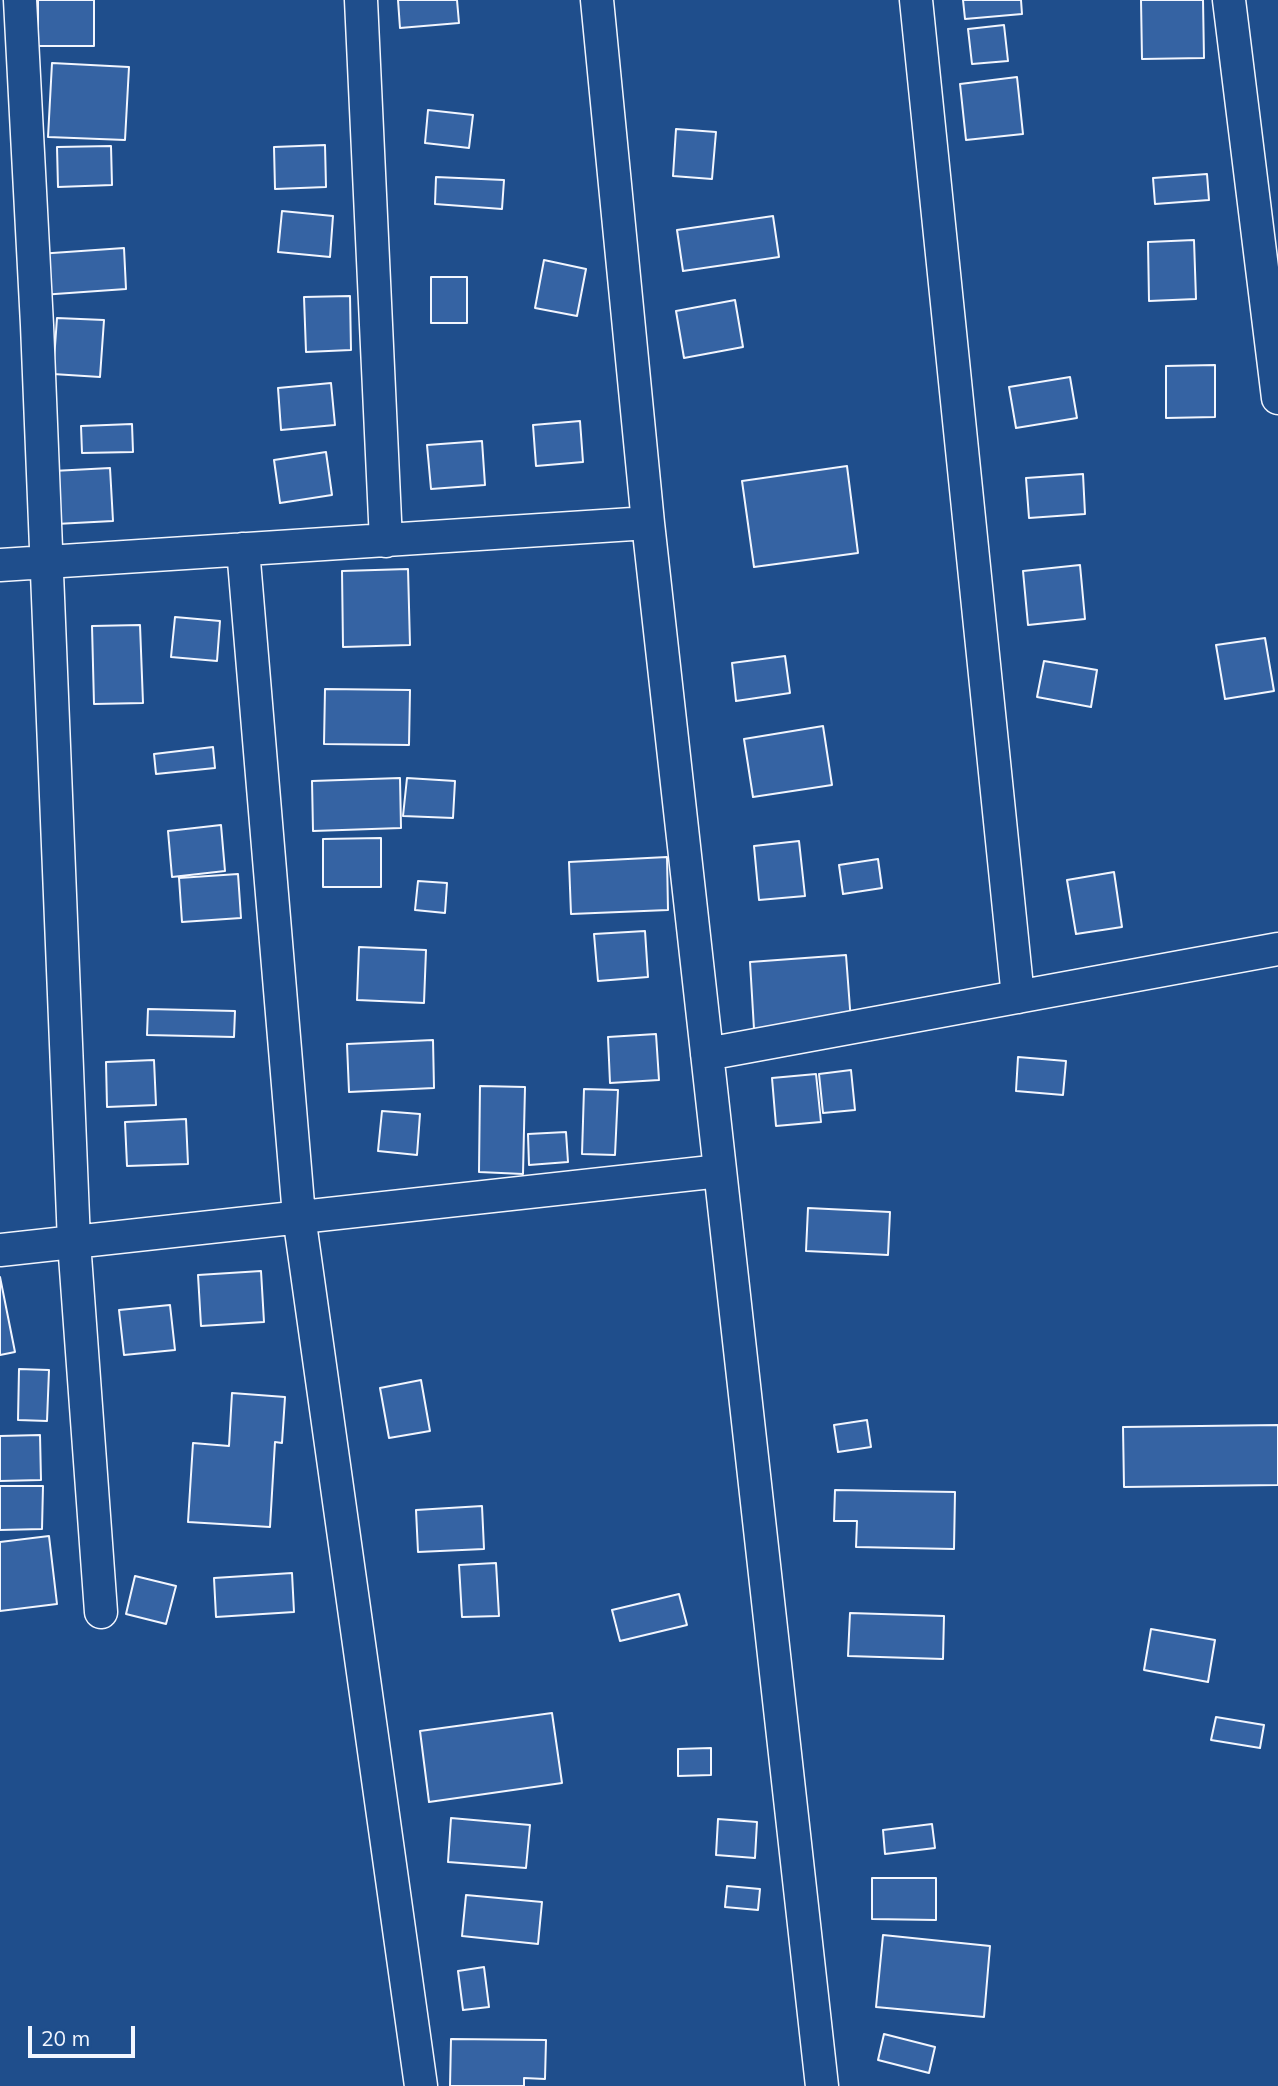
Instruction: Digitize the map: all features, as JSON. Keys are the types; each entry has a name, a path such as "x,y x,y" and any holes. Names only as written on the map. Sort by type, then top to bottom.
{"street":[{"path":"20,0 37,325 74,1242 101,1612"},
{"path":"362,0 386,541"},
{"path":"597,0 648,523 822,2086"},
{"path":"916,0 1018,997"},
{"path":"1229,0 1278,398"},
{"path":"0,565 648,523"},
{"path":"243,549 299,1216 421,2086"},
{"path":"708,1054 1278,949"},
{"path":"0,1250 720,1171"}],"building":[{"path":"38,0 94,0 94,46 38,46"},
{"path":"398,0 457,0 459,23 400,28"},
{"path":"963,0 1021,0 1022,14 965,19"},
{"path":"1141,0 1203,0 1204,58 1142,59"},
{"path":"1004,25 1008,61 972,64 968,29"},
{"path":"52,63 129,67 125,140 48,137"},
{"path":"1017,77 1023,134 966,140 960,84"},
{"path":"428,110 473,115 469,148 425,143"},
{"path":"676,129 716,132 712,179 673,176"},
{"path":"325,145 326,187 275,189 274,147"},
{"path":"111,146 112,185 58,187 57,147"},
{"path":"1207,174 1209,200 1155,204 1153,178"},
{"path":"436,177 504,180 502,209 435,204"},
{"path":"282,211 333,216 330,257 278,252"},
{"path":"773,216 779,257 683,271 677,230"},
{"path":"1194,240 1196,299 1149,301 1148,242"},
{"path":"124,248 126,289 41,295 38,254"},
{"path":"544,260 586,269 577,316 535,308"},
{"path":"431,277 467,277 467,323 431,323"},
{"path":"350,296 351,350 306,352 304,297"},
{"path":"735,300 743,347 684,358 676,311"},
{"path":"57,318 104,320 100,377 53,374"},
{"path":"1215,365 1215,417 1166,418 1166,366"},
{"path":"1070,377 1077,418 1016,428 1009,387"},
{"path":"331,383 335,425 281,430 278,388"},
{"path":"580,421 583,462 536,466 533,425"},
{"path":"132,424 133,452 82,453 81,426"},
{"path":"482,441 485,485 431,489 427,445"},
{"path":"326,452 332,495 280,503 274,460"},
{"path":"847,466 858,553 754,567 742,481"},
{"path":"110,468 113,521 56,524 53,471"},
{"path":"1083,474 1085,514 1029,518 1026,478"},
{"path":"1080,565 1085,619 1028,625 1023,571"},
{"path":"408,569 410,645 343,647 342,571"},
{"path":"175,617 220,621 217,661 171,657"},
{"path":"140,625 143,703 94,704 92,626"},
{"path":"1265,638 1274,691 1225,699 1216,645"},
{"path":"785,656 790,693 736,701 732,663"},
{"path":"1044,661 1097,670 1091,707 1037,697"},
{"path":"325,689 410,690 409,745 324,744"},
{"path":"823,726 832,785 753,797 744,739"},
{"path":"213,747 215,768 156,774 154,754"},
{"path":"400,778 401,828 313,831 312,781"},
{"path":"407,778 455,781 453,818 403,816"},
{"path":"221,825 225,871 172,877 168,831"},
{"path":"381,838 381,887 323,887 323,839"},
{"path":"799,841 805,896 759,900 754,846"},
{"path":"667,857 668,910 571,914 569,862"},
{"path":"878,859 882,888 843,894 839,865"},
{"path":"1114,872 1122,927 1076,934 1067,880"},
{"path":"238,874 241,918 182,922 179,878"},
{"path":"418,881 447,883 445,913 415,910"},
{"path":"645,931 648,977 598,981 594,934"},
{"path":"359,947 426,950 424,1003 357,1000"},
{"path":"846,955 851,1022 754,1029 750,962"},
{"path":"148,1009 235,1011 234,1037 147,1035"},
{"path":"656,1034 659,1080 610,1083 608,1037"},
{"path":"433,1040 434,1088 349,1092 347,1044"},
{"path":"1018,1057 1066,1061 1063,1095 1016,1091"},
{"path":"154,1060 156,1105 107,1107 106,1062"},
{"path":"851,1070 855,1110 823,1113 819,1074"},
{"path":"816,1074 821,1122 776,1126 772,1078"},
{"path":"480,1086 525,1087 523,1174 479,1172"},
{"path":"584,1089 618,1090 615,1155 582,1154"},
{"path":"382,1111 420,1114 417,1155 378,1151"},
{"path":"186,1119 188,1164 127,1166 125,1122"},
{"path":"566,1132 568,1162 529,1165 528,1134"},
{"path":"808,1208 890,1212 888,1255 806,1251"},
{"path":"261,1271 264,1322 201,1326 198,1275"},
{"path":"0,1277 15,1352 0,1355"},
{"path":"170,1305 175,1350 124,1355 119,1310"},
{"path":"19,1369 49,1370 47,1421 18,1420"},
{"path":"421,1380 430,1431 389,1438 380,1388"},
{"path":"232,1393 285,1397 282,1443 275,1442 270,1527 188,1522 193,1443 229,1446"},
{"path":"867,1420 871,1447 838,1452 834,1425"},
{"path":"1278,1425 1278,1485 1124,1487 1123,1427"},
{"path":"40,1435 41,1480 0,1481 0,1436"},
{"path":"0,1486 43,1486 42,1529 0,1530"},
{"path":"835,1490 955,1492 954,1549 856,1547 857,1521 834,1521"},
{"path":"482,1506 484,1549 418,1552 416,1510"},
{"path":"49,1536 57,1604 0,1611 0,1542"},
{"path":"496,1563 499,1616 462,1617 459,1565"},
{"path":"292,1573 294,1612 216,1617 214,1578"},
{"path":"135,1576 176,1586 166,1624 126,1614"},
{"path":"679,1594 687,1625 620,1641 612,1610"},
{"path":"850,1613 944,1616 943,1659 848,1656"},
{"path":"1151,1629 1215,1640 1208,1682 1144,1670"},
{"path":"552,1713 562,1783 429,1802 420,1731"},
{"path":"1216,1717 1264,1725 1260,1748 1211,1740"},
{"path":"711,1748 711,1775 678,1776 678,1749"},
{"path":"451,1818 530,1825 526,1868 448,1862"},
{"path":"718,1819 757,1822 755,1858 716,1855"},
{"path":"932,1824 935,1848 885,1854 883,1830"},
{"path":"872,1878 936,1878 936,1920 872,1919"},
{"path":"727,1886 760,1889 758,1910 725,1907"},
{"path":"466,1895 542,1902 538,1944 462,1936"},
{"path":"883,1935 990,1946 984,2017 876,2007"},
{"path":"484,1967 489,2007 463,2010 458,1971"},
{"path":"884,2034 935,2047 929,2073 878,2060"},
{"path":"451,2039 546,2040 545,2079 524,2078 524,2086 450,2086"}]}
